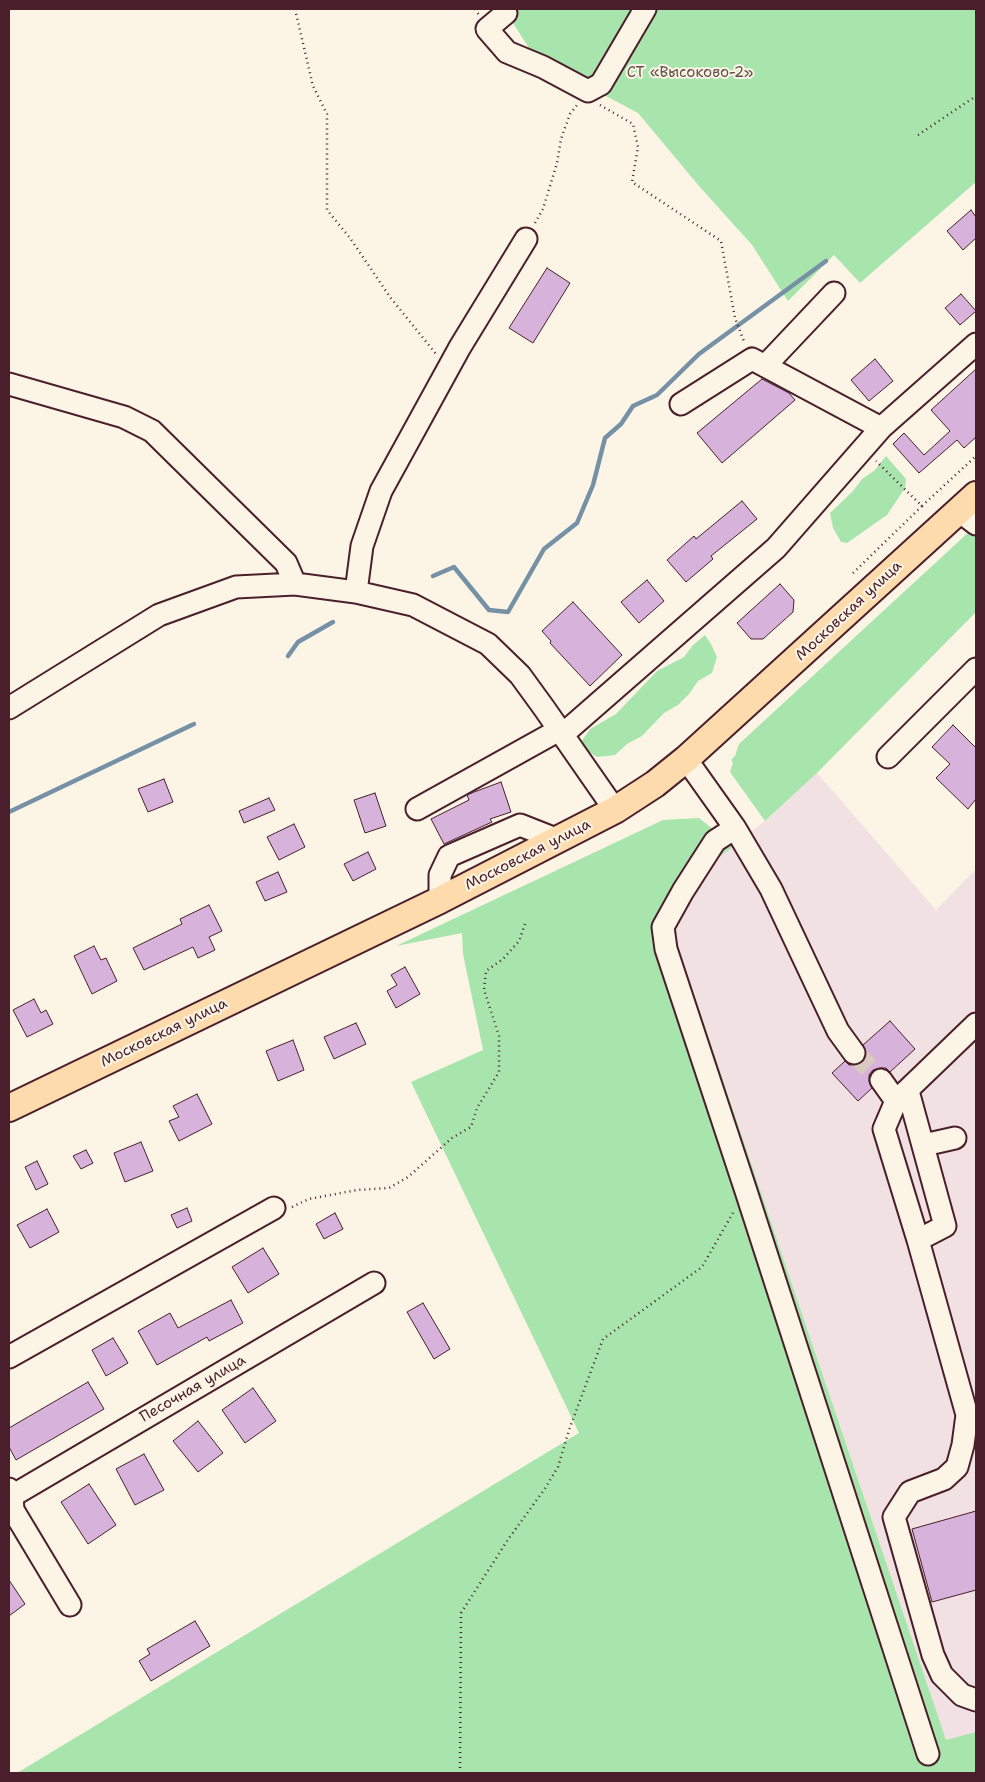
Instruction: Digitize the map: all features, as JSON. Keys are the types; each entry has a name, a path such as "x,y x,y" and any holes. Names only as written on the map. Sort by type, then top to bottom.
{"main road":[{"name":"Московская улица","path":"9,1108 440,900 615,810 655,784 686,760 970,510"}],"street":[{"path":"506,13 487,29 507,52 543,67 588,91 601,84 645,9"},
{"path":"356,592 362,546 381,491 448,369 526,239"},
{"path":"765,366 834,293"},
{"path":"417,808 560,732 776,548 881,428 976,344"},
{"path":"681,404 752,359 881,428"},
{"path":"9,384 124,417 152,432 286,563 296,584"},
{"path":"9,708 159,615 236,587 296,584 356,592 413,605 488,644 520,675 615,810"},
{"path":"888,758 976,669"},
{"path":"686,760 735,828 771,890 838,1031 854,1053"},
{"path":"440,900 440,875 449,856 520,825 558,840"},
{"path":"735,828 715,841 683,891 663,928 666,949 928,1754"},
{"path":"976,1024 902,1096 884,1129 918,1240 967,1415 963,1445 957,1467 944,1479 910,1492 894,1517 933,1655 942,1675 962,1695 976,1700"},
{"path":"881,1080 902,1096 924,1145 946,1226 918,1240"},
{"path":"924,1145 955,1138"},
{"path":"9,1357 274,1208"},
{"name":"Песочная улица","path":"11,1502 374,1283"},
{"path":"11,1502 70,1605"}],"path":[{"path":"295,9 313,86 327,114 327,210 350,238 390,297 448,369"},
{"path":"918,135 976,96"},
{"path":"526,239 543,209 557,163 561,139 570,114 579,102"},
{"path":"600,105 633,124 638,146 632,182 721,241 739,333"},
{"path":"862,450 871,456 922,506"},
{"path":"852,573 976,456"},
{"path":"274,1208 289,1208 309,1199 357,1190 389,1188 408,1177 452,1138 470,1127 477,1108 498,1072 498,1036 484,990 486,971 503,959 519,941 524,924"},
{"path":"460,1773 460,1613 558,1467 569,1430 603,1339 702,1267 746,1191"}],"shaded area":[{"path":"817,773 936,910 976,869 976,1732 946,1741 672,928 711,863 770,817"}],"green space":[{"name":"СТ «Высоково-2»","path":"504,9 976,9 976,182 860,283 834,255 788,301 752,245 699,186 638,113 536,59"},
{"path":"886,456 906,479 905,488 887,515 847,543 841,542 833,528 830,513 853,491 862,479 875,470"},
{"path":"971,530 976,535 976,612 817,773 765,821 730,772 733,763 731,760 735,756 739,744"},
{"path":"705,635 717,657 712,673 698,681 678,705 664,713 642,736 627,744 615,755 597,757 589,752 581,742 590,729 616,714 657,671 684,657 693,645"},
{"path":"699,818 734,846 711,863 672,929 946,1740 976,1732 976,1773 17,1773 579,1433 411,1082 483,1050 463,954 462,933 396,946 663,820"}],"building":[{"path":"971,210 976,217 976,238 963,250 947,231"},
{"path":"547,268 570,283 533,343 509,328"},
{"path":"961,294 976,311 960,325 945,308"},
{"path":"875,359 893,381 869,401 851,380"},
{"path":"976,369 976,437 964,448 957,440 919,473 893,444 904,433 924,455 950,431 931,410"},
{"path":"762,379 789,393 795,400 722,463 697,433"},
{"path":"742,501 757,519 711,556 713,559 686,582 667,560 694,536 696,539"},
{"path":"647,580 664,601 639,623 621,602"},
{"path":"780,584 794,600 793,612 763,639 751,639 737,623"},
{"path":"573,602 622,655 590,686 550,643 551,641 542,631"},
{"path":"953,725 976,748 976,799 968,809 936,778 950,764 932,747"},
{"path":"164,779 173,802 148,812 138,789"},
{"path":"501,782 511,812 490,819 492,822 444,844 431,819 469,800 467,795"},
{"path":"375,793 386,826 365,833 354,800"},
{"path":"269,798 275,810 244,823 239,811"},
{"path":"294,824 305,847 279,860 267,837"},
{"path":"368,852 376,869 353,881 344,864"},
{"path":"278,872 287,892 265,901 256,882"},
{"path":"209,905 222,931 209,937 215,950 198,958 193,947 144,970 133,948 182,924 180,919"},
{"path":"94,946 101,960 106,958 117,981 92,994 74,956"},
{"path":"405,967 420,994 396,1008 387,991 397,985 391,975"},
{"path":"34,999 41,1013 46,1010 53,1024 27,1037 13,1010"},
{"path":"890,1021 915,1049 890,1072 886,1068 873,1070 869,1075 872,1088 858,1101 832,1073 845,1061 849,1065 862,1063 866,1058 863,1045"},
{"path":"356,1023 366,1044 334,1059 324,1037"},
{"path":"293,1040 304,1070 278,1081 266,1051"},
{"path":"197,1094 212,1124 179,1141 169,1121 179,1117 173,1106"},
{"path":"141,1142 153,1171 125,1182 114,1153"},
{"path":"86,1150 93,1163 81,1169 73,1156"},
{"path":"37,1161 48,1184 36,1190 25,1167"},
{"path":"187,1208 192,1221 177,1228 171,1215"},
{"path":"47,1209 59,1232 30,1248 17,1225"},
{"path":"335,1213 343,1229 324,1239 316,1224"},
{"path":"263,1248 279,1274 248,1293 232,1267"},
{"path":"231,1300 243,1323 209,1341 207,1337 157,1365 138,1331 170,1313 178,1328"},
{"path":"423,1303 450,1349 434,1359 407,1312"},
{"path":"113,1338 128,1363 106,1376 92,1350"},
{"path":"88,1382 104,1409 16,1460 9,1447 9,1428"},
{"path":"253,1388 276,1421 245,1443 222,1410"},
{"path":"198,1421 223,1453 198,1472 173,1441"},
{"path":"144,1454 164,1490 135,1505 116,1469"},
{"path":"89,1484 116,1525 88,1544 61,1502"},
{"path":"976,1511 976,1590 932,1602 912,1529"},
{"path":"9,1580 25,1604 9,1616"},
{"path":"195,1621 210,1646 151,1681 139,1661 150,1654 147,1649"}],"waterway":[{"path":"433,576 454,567 489,610 508,612 544,549 577,523 593,485 605,438 621,424 633,406 657,395 699,354 826,261"},
{"path":"288,656 298,642 333,622"},
{"path":"9,812 194,724"}],"tunnel":[{"path":"854,1053 881,1080"}]}
